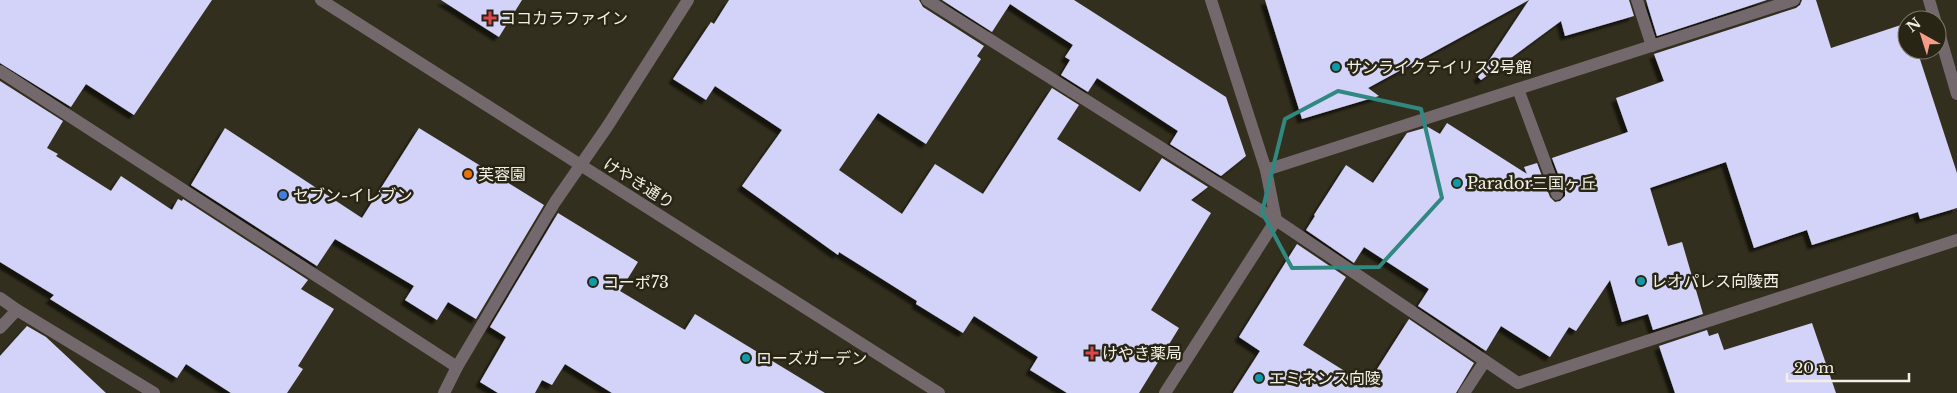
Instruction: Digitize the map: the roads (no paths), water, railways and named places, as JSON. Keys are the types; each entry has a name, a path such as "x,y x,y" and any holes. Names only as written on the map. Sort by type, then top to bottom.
{"street":[{"name":"けやき通り","path":"322,0 939,393"},
{"path":"444,393 457,367 555,202 607,127 688,0"},
{"path":"927,0 1276,220 1518,383 1957,240"},
{"path":"1166,393 1276,220 1266,170 1211,0"},
{"path":"1637,0 1652,46"},
{"path":"1266,170 1794,0"},
{"path":"1947,60 1957,94"},
{"path":"0,71 457,367"},
{"path":"1518,89 1557,194"},
{"path":"0,298 154,393"},
{"path":"0,328 17,310"},
{"path":"1464,393 1485,361"}],"place":[{"name":"ココカラファイン","path":"490,18"},
{"name":"サンライクテイリス2号館","path":"1336,67"},
{"name":"芙蓉園","path":"468,174"},
{"name":"Parador三国ヶ丘","path":"1457,183"},
{"name":"セブン-イレブン","path":"283,195"},
{"name":"レオパレス向陵西","path":"1641,281"},
{"name":"コーポ73","path":"593,282"},
{"name":"けやき薬局","path":"1092,353"},
{"name":"ローズガーデン","path":"746,358"},
{"name":"エミネンス向陵","path":"1259,378"}]}
